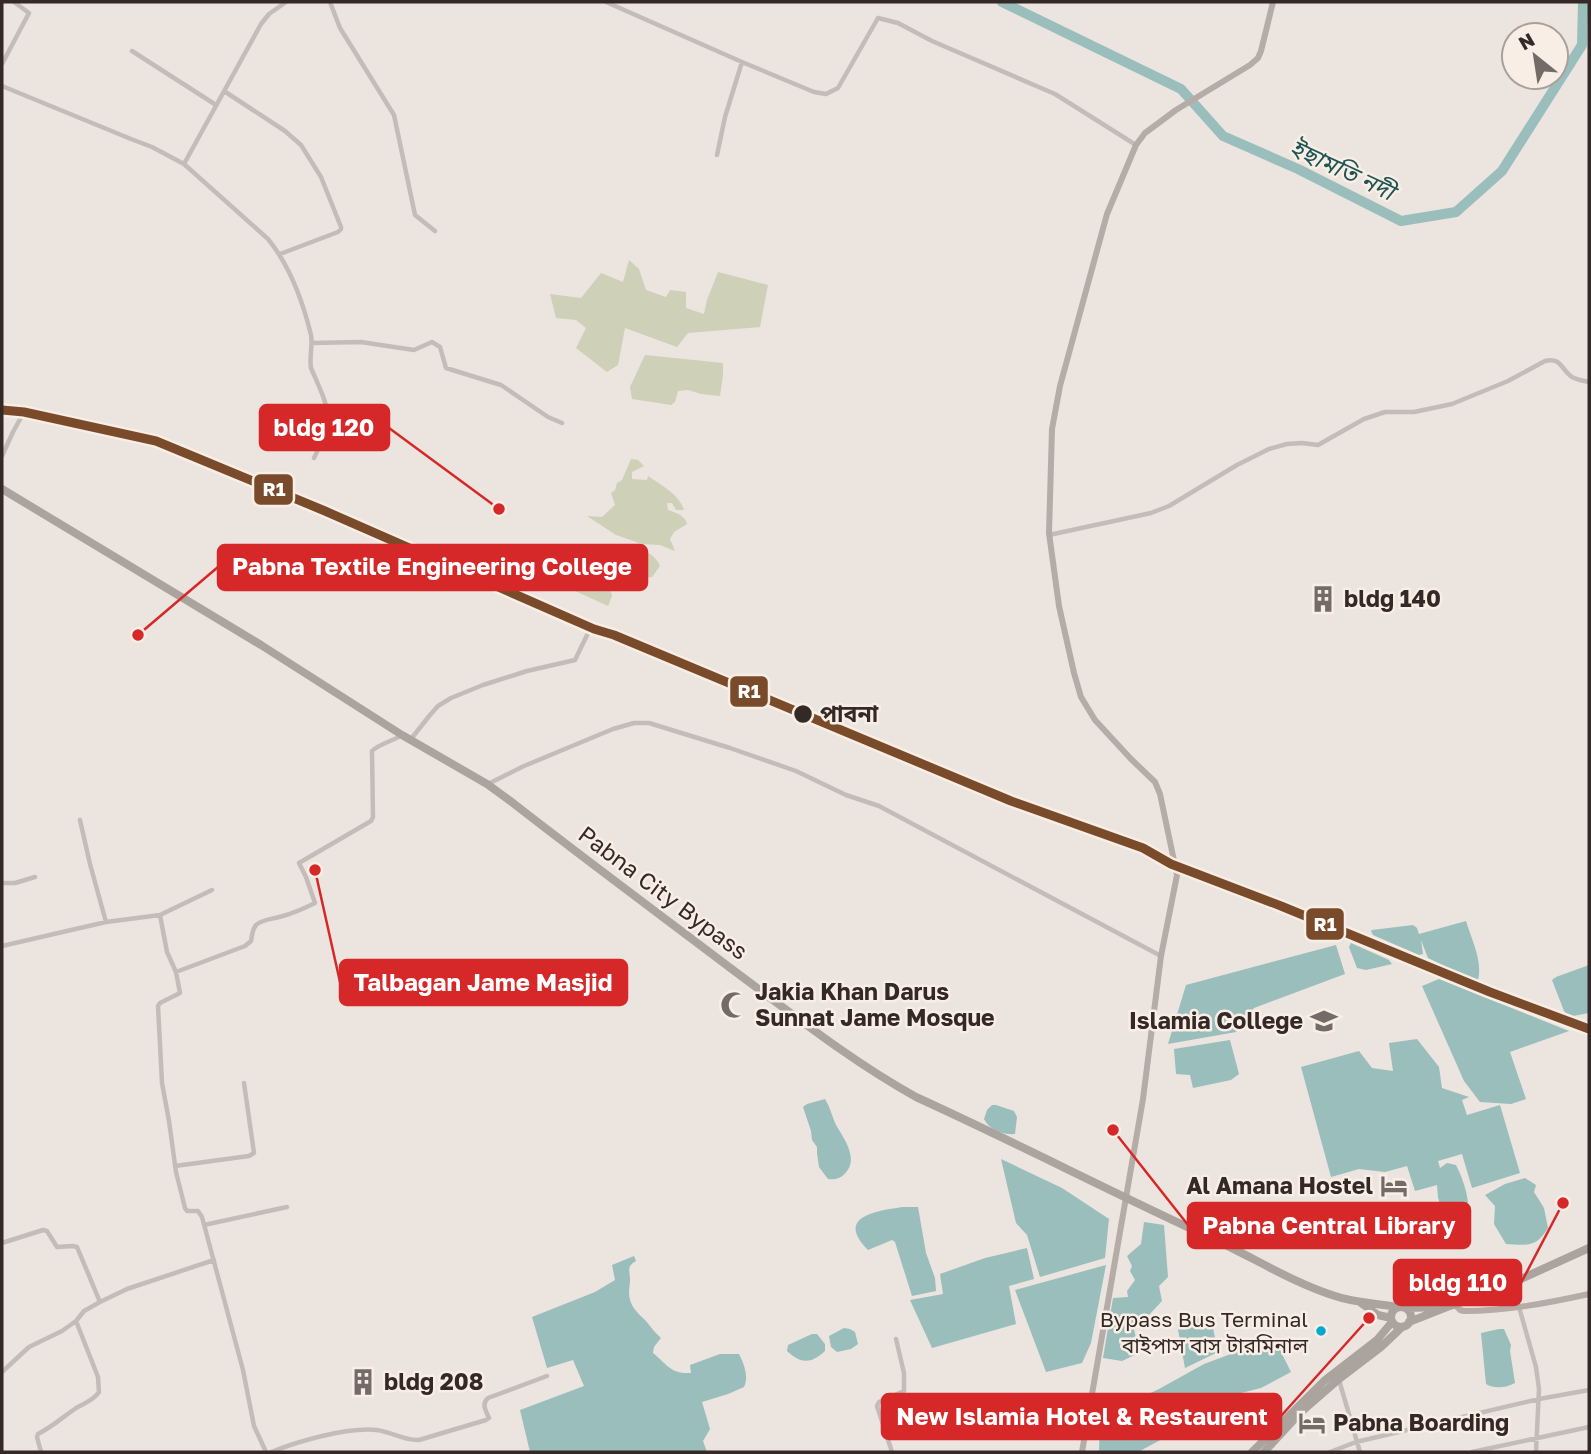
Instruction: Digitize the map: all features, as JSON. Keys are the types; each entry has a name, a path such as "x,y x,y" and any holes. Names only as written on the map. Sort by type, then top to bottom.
{"highway":[{"name":"Pabna City Bypass","path":"2,489 261,645 402,735 487,784 847,1056 886,1080 1305,1285 1361,1303 1397,1307"},
{"path":"1392,1320 1396,1325 1405,1324 1516,1282 1589,1248"},
{"name":"Pabna City Bypass","path":"1361,1303 1378,1315 1392,1320"},
{"path":"1264,1452 1284,1425 1324,1381 1379,1344 1392,1320 1392,1312 1397,1307 1451,1306"},
{"path":"1252,1452 1405,1324 1410,1317 1407,1308"}],"main road":[{"path":"1082,1452 1143,1099 1161,956 1177,875 1160,794 1155,782 1094,720 1082,697 1059,606 1049,535 1052,429 1060,386 1107,214 1136,145 1145,133 1176,110 1258,58 1273,2"},
{"path":"1451,1306 1464,1311 1519,1307 1589,1294"}],"street":[{"path":"2,64 29,13 14,2"},
{"path":"184,164 261,24 269,14 286,2"},
{"path":"330,2 340,28 394,115 415,215 435,231"},
{"path":"606,2 742,62 814,92 826,94 838,88 878,18 898,23 932,41 1055,94 1136,145"},
{"path":"132,51 216,105"},
{"path":"717,155 725,117 742,62"},
{"path":"2,86 152,146 184,164 268,239 280,254 297,290 312,343 310,362 329,412 324,437 313,458"},
{"path":"223,91 285,131 301,145 321,177 341,228 338,232 280,254"},
{"path":"312,343 361,342 414,350 432,342 440,347 446,368 501,385 548,417 562,423"},
{"path":"1049,535 1151,513 1169,506 1237,464 1269,449 1294,443 1318,445 1364,419 1385,412 1415,412 1452,404 1508,381 1545,361 1556,360 1571,376 1589,382"},
{"path":"2,456 24,412"},
{"path":"411,739 438,706 451,698 494,681 575,660 589,631"},
{"path":"487,784 613,729 634,723 649,723 796,771 846,795 879,806 1161,956"},
{"path":"176,972 245,946 251,941 253,928 257,924 314,903 299,863 371,821 372,751 402,735"},
{"path":"80,820 106,922"},
{"path":"2,883 15,883 35,877"},
{"path":"2,946 106,922 160,915 212,890"},
{"path":"160,915 167,952 176,972 180,993 158,1006 162,1083 175,1167 184,1208 200,1213 204,1225 243,1370 254,1426 269,1452 317,1437 365,1430 379,1430 419,1440 486,1420 489,1418 484,1401 488,1398 547,1376"},
{"path":"175,1167 254,1153 244,1083"},
{"path":"204,1225 287,1207"},
{"path":"2,1243 43,1230 47,1231 57,1248 77,1247 100,1302"},
{"path":"2,1372 29,1347 62,1331 100,1302 127,1289 214,1260"},
{"path":"1519,1307 1536,1367 1539,1399 1536,1452"},
{"path":"41,1452 38,1434 99,1392 98,1377 76,1321"},
{"path":"892,1452 877,1404 904,1391 904,1373 896,1339"},
{"path":"1339,1379 1360,1452"},
{"path":"1330,1452 1356,1442 1539,1399 1589,1390"},
{"path":"1472,1452 1589,1427"}],"green space":[{"path":"629,260 639,269 646,290 666,297 670,290 686,292 686,308 704,314 718,272 768,285 760,327 688,333 677,347 625,328 618,365 607,372 576,348 586,328 576,320 556,318 550,294 581,298 601,273 623,282"},
{"path":"645,355 723,363 720,396 688,390 678,391 675,402 671,405 632,399 630,387"},
{"path":"631,459 638,460 644,466 632,472 632,479 647,480 648,476 669,490 682,504 684,510 676,510 672,503 667,503 668,510 682,516 687,524 674,532 670,539 675,551 616,535 587,516 602,517 615,505 611,493 622,480"},
{"path":"618,547 648,553 660,566 652,577 635,579 611,572 608,551"},
{"path":"577,556 602,558 612,596 608,606 571,589 567,584 571,585"}],"water":[{"path":"1466,921 1479,965 1478,980 1475,981 1428,958 1421,940 1423,954 1419,955 1373,935 1371,931 1413,925 1419,934"},
{"path":"1351,943 1389,960 1392,964 1366,970 1357,968 1349,947"},
{"path":"1336,945 1345,974 1254,1008 1236,1032 1168,1044 1186,985"},
{"path":"1589,965 1589,1013 1568,1016 1552,980"},
{"path":"1439,979 1569,1031 1510,1052 1526,1099 1511,1104 1480,1102 1464,1081 1422,986"},
{"path":"1417,1039 1439,1067 1442,1088 1469,1097 1462,1100 1467,1115 1500,1105 1520,1173 1472,1188 1462,1154 1438,1161 1440,1168 1447,1163 1456,1165 1468,1204 1470,1230 1448,1236 1437,1185 1415,1191 1407,1166 1385,1172 1359,1169 1331,1177 1301,1067 1359,1051 1372,1068 1393,1071 1389,1043"},
{"path":"1230,1040 1239,1074 1231,1080 1193,1088 1190,1075 1176,1074 1174,1049"},
{"path":"825,1099 848,1147 851,1160 845,1173 834,1179 828,1179 819,1167 817,1147 812,1140 803,1107"},
{"path":"992,1105 1014,1111 1017,1117 1015,1134 997,1131 986,1123 984,1119 987,1110"},
{"path":"1001,1159 1062,1188 1109,1219 1105,1258 1040,1277 1027,1235 1016,1223"},
{"path":"1525,1178 1536,1185 1534,1192 1544,1208 1548,1228 1539,1239 1530,1244 1506,1244 1494,1224 1495,1206 1485,1195 1505,1184"},
{"path":"903,1207 918,1207 936,1291 912,1296 895,1242 892,1240 868,1250 859,1239 857,1223 863,1218"},
{"path":"1144,1222 1164,1225 1168,1277 1159,1286 1162,1301 1149,1315 1133,1324 1139,1353 1122,1361 1103,1358 1113,1298 1128,1297 1127,1291 1135,1280 1127,1256 1141,1244"},
{"path":"1027,1248 1034,1279 1009,1286 1016,1324 932,1348 910,1300 943,1294 940,1274 985,1258"},
{"path":"634,1256 636,1261 629,1269 629,1297 634,1308 661,1338 653,1353 670,1368 684,1373 691,1373 690,1365 720,1354 739,1354 746,1374 744,1387 702,1402 710,1429 703,1441 707,1452 530,1452 520,1410 584,1386 573,1360 547,1368 532,1317 595,1292 615,1280 612,1265"},
{"path":"1106,1265 1091,1343 1082,1363 1046,1372 1015,1290"},
{"path":"1210,1314 1218,1352 1185,1368 1177,1324"},
{"path":"844,1328 855,1332 858,1344 851,1349 837,1352 831,1347 829,1336"},
{"path":"1504,1329 1511,1345 1515,1383 1504,1387 1486,1384 1481,1333"},
{"path":"817,1334 825,1344 825,1351 820,1355 806,1361 787,1351 788,1345"},
{"path":"1274,1338 1291,1372 1261,1388 1213,1400 1181,1429 1138,1452 1099,1452 1100,1417 1204,1364"}],"waterway":[{"name":"ইছামতি নদী","path":"1002,2 1181,89 1223,136 1298,169 1401,221 1456,212 1502,171 1582,45 1583,2"}],"transit line":[{"name":"R1","path":"2,410 24,412 156,441 325,511 594,629 1011,801 1143,848 1171,864 1589,1029"}],"place":[{"name":"bldg 120","path":"499,509"},
{"name":"bldg 140","path":"1323,599"},
{"name":"Pabna Textile Engineering College","path":"138,635"},
{"name":"পাবনা","path":"803,714"},
{"name":"Talbagan Jame Masjid","path":"315,870"},
{"name":"Jakia Khan Darus Sunnat Jame Mosque","path":"734,1005"},
{"name":"Islamia College","path":"1324,1021"},
{"name":"Pabna Central Library","path":"1113,1130"},
{"name":"Al Amana Hostel","path":"1394,1186"},
{"name":"bldg 110","path":"1563,1203"},
{"name":"New Islamia Hotel & Restaurent","path":"1369,1318"},
{"name":"Bypass Bus Terminal বাইপাস বাস টারমিনাল","path":"1321,1331"},
{"name":"bldg 208","path":"363,1382"},
{"name":"Pabna Boarding","path":"1312,1423"}]}
